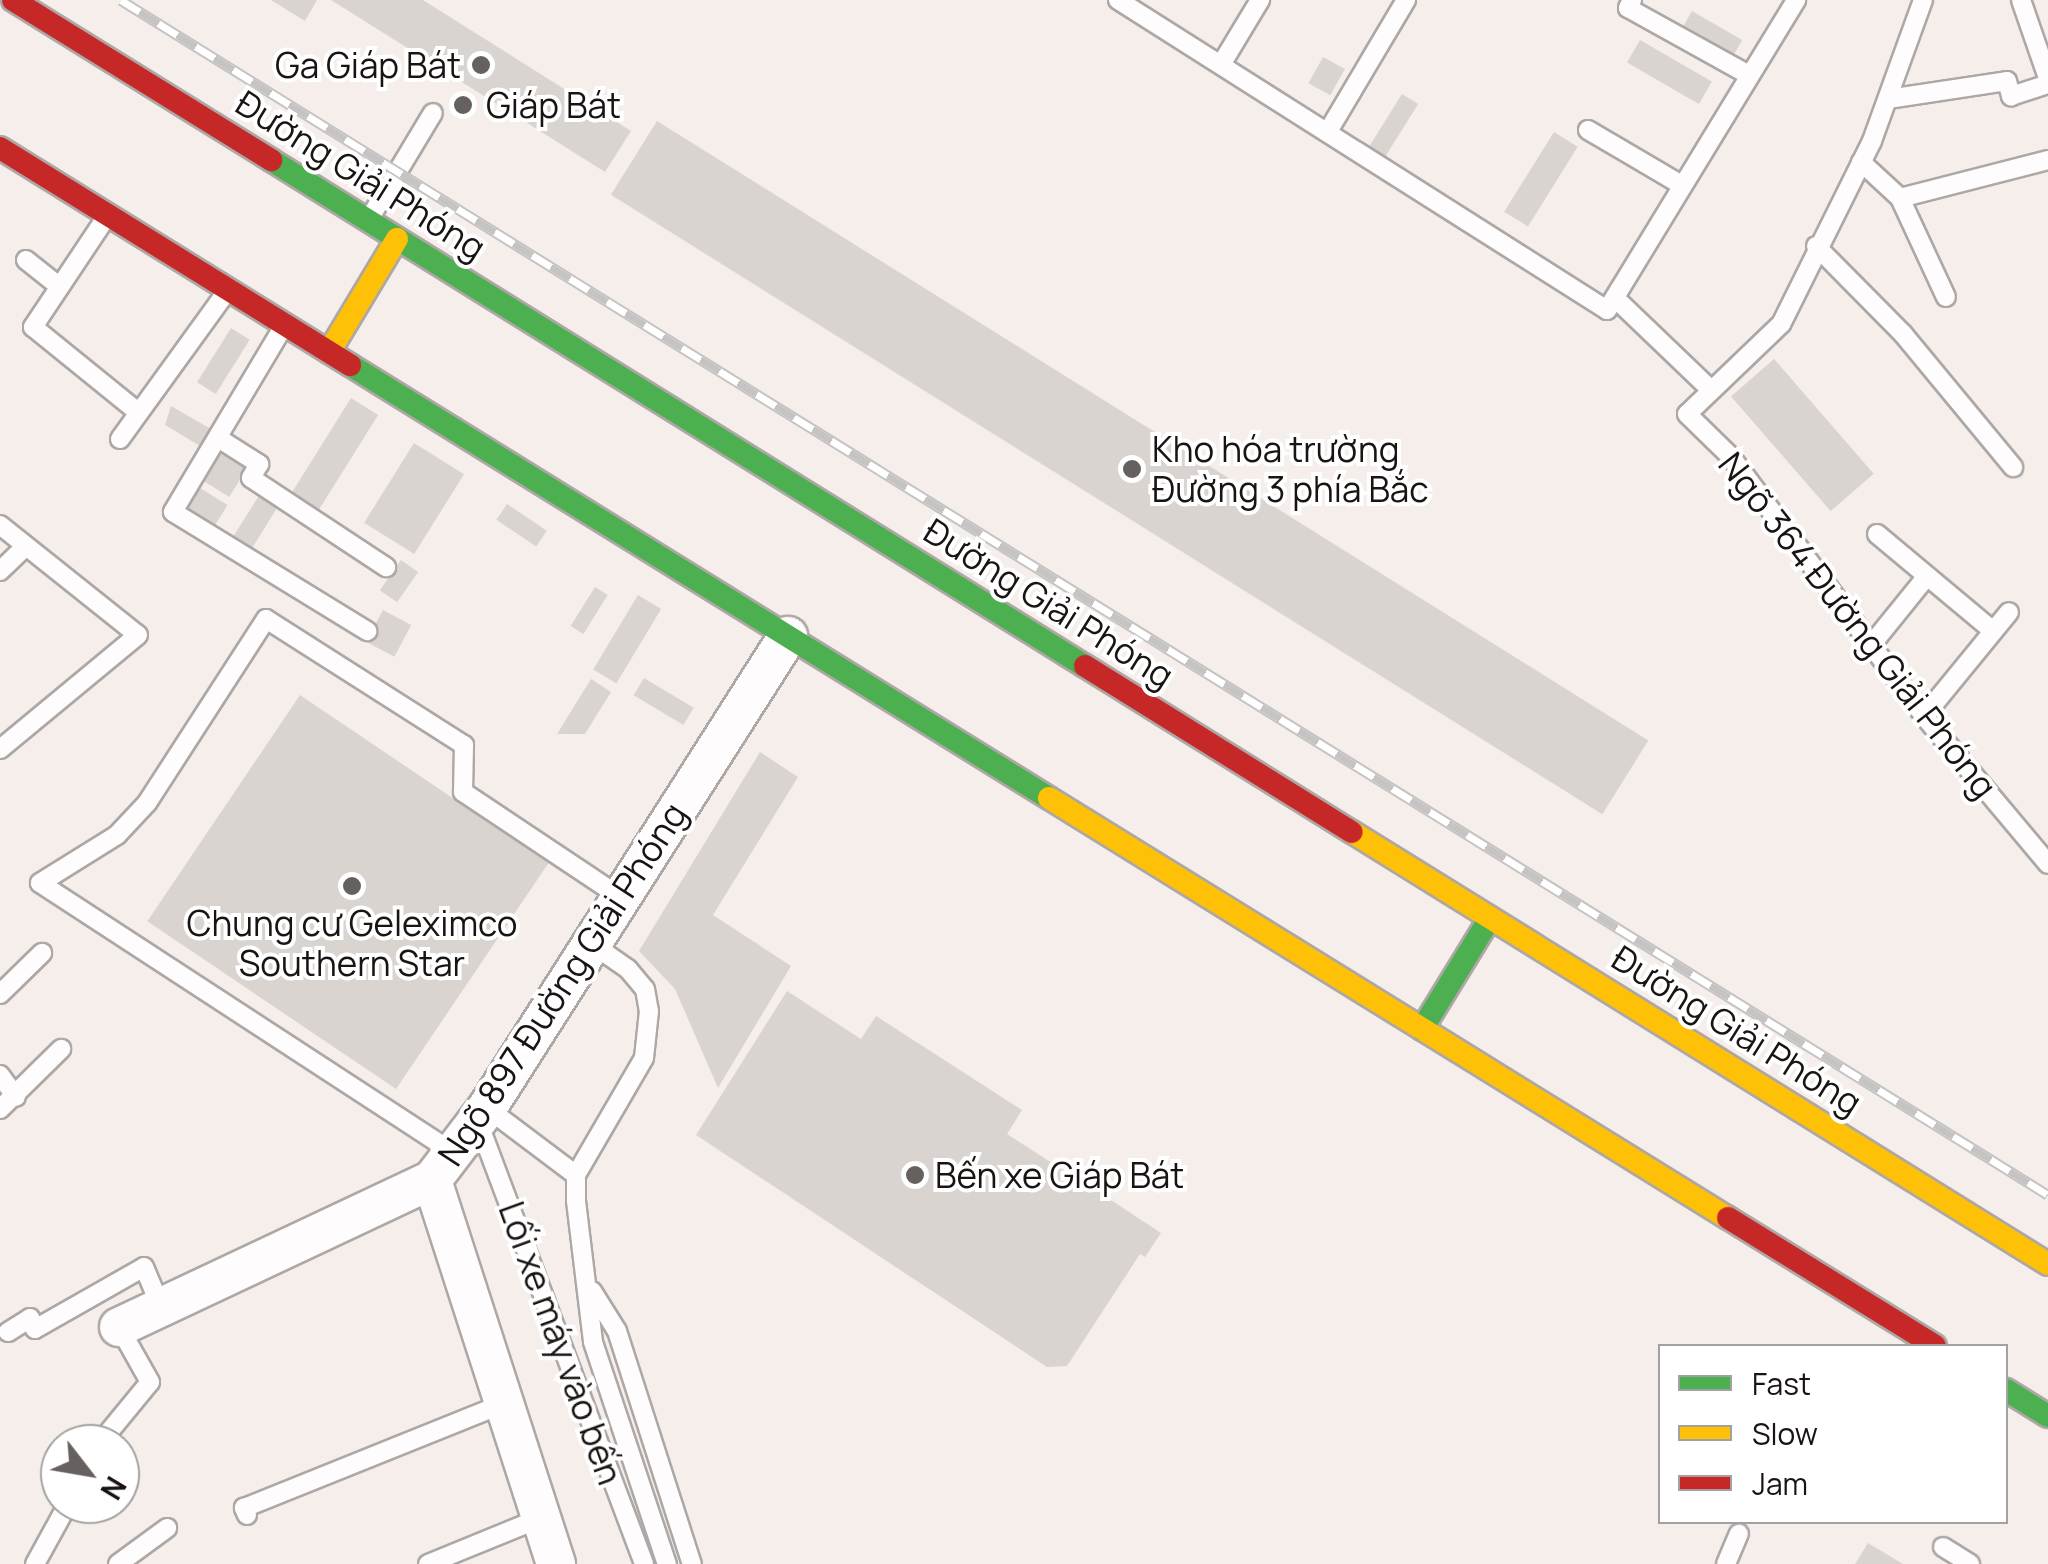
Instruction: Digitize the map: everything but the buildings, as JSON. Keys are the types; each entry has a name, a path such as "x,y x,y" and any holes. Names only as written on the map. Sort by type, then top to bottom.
{"main road":[{"name":"Đường Giải Phóng","path":"13,0 2048,1264"},
{"path":"0,148 1932,1344"},
{"path":"329,352 397,238"},
{"path":"1401,1016 1469,905"},
{"path":"1422,1029 1490,918"},
{"path":"2008,1391 2048,1416"}],"street":[{"name":"Ngõ 897 Đường Giải Phóng","path":"118,1327 443,1166 482,1115 788,636"},
{"path":"443,1166 503,1404 556,1564"}],"lane":[{"path":"1118,0 1611,304 1710,390 1781,324 1888,99 1923,0"},
{"path":"1222,63 1260,0"},
{"path":"1330,128 1406,0"},
{"path":"1632,0 1628,8 1749,75"},
{"path":"1611,304 1680,184 1796,0"},
{"path":"1888,99 2007,82 2011,96 2048,81 2026,2"},
{"path":"368,221 433,113"},
{"path":"1588,130 1680,184"},
{"path":"1900,198 2048,160"},
{"path":"1860,162 1900,198 1946,297"},
{"path":"108,215 34,327 138,412"},
{"path":"1816,246 1903,334 2013,467"},
{"path":"26,260 60,287"},
{"path":"120,440 228,290"},
{"path":"284,325 174,512 367,631"},
{"name":"Ngõ 364 Đường Giải Phóng","path":"1710,390 1688,414 1730,457 1924,716 2044,850"},
{"path":"218,438 260,464 250,478 386,567"},
{"path":"0,525 138,635 0,749"},
{"path":"1877,534 1992,630"},
{"path":"0,572 26,546"},
{"path":"1872,644 1926,576"},
{"path":"1924,716 2010,612"},
{"path":"443,1166 40,883 104,845 147,802 266,620 464,745 464,792 622,898"},
{"path":"592,944 628,970 644,989 649,1011 644,1058 576,1174 593,1342 667,1564"},
{"path":"0,994 42,952"},
{"path":"0,1109 61,1049"},
{"path":"0,1075 16,1097"},
{"path":"482,1115 576,1174"},
{"name":"Lối xe máy vào bến","path":"482,1115 644,1564"},
{"path":"8,1332 30,1318 35,1329 144,1267 160,1306"},
{"path":"589,1286 617,1331 692,1564"},
{"path":"115,1424 150,1382 118,1327"},
{"path":"247,1515 244,1508 503,1404"},
{"path":"428,1564 541,1518"},
{"path":"34,1564 57,1524"},
{"path":"118,1564 167,1528"},
{"path":"1726,1564 1738,1534"},
{"path":"1943,1547 1970,1564"}],"railway":[{"path":"121,0 2048,1195"}],"traffic: fast":[{"path":"271,160 1085,666"},
{"path":"350,365 1049,798"},
{"path":"1422,1029 1490,918"},
{"path":"2008,1391 2048,1416"}],"traffic: slow":[{"path":"329,352 397,239"},
{"path":"1049,798 1728,1218"},
{"path":"1352,832 2048,1264"}],"traffic: jam":[{"path":"13,0 271,160"},
{"path":"0,148 350,365"},
{"path":"1085,666 1352,832"},
{"path":"1728,1218 1932,1344"}],"place":[{"name":"Ga Giáp Bát","path":"481,65"},
{"name":"Giáp Bát","path":"463,105"},
{"name":"Kho hóa trường Đường 3 phía Bắc","path":"1132,469"},
{"name":"Chung cư Geleximco Southern Star","path":"352,886"},
{"name":"Bến xe Giáp Bát","path":"915,1175"}]}
